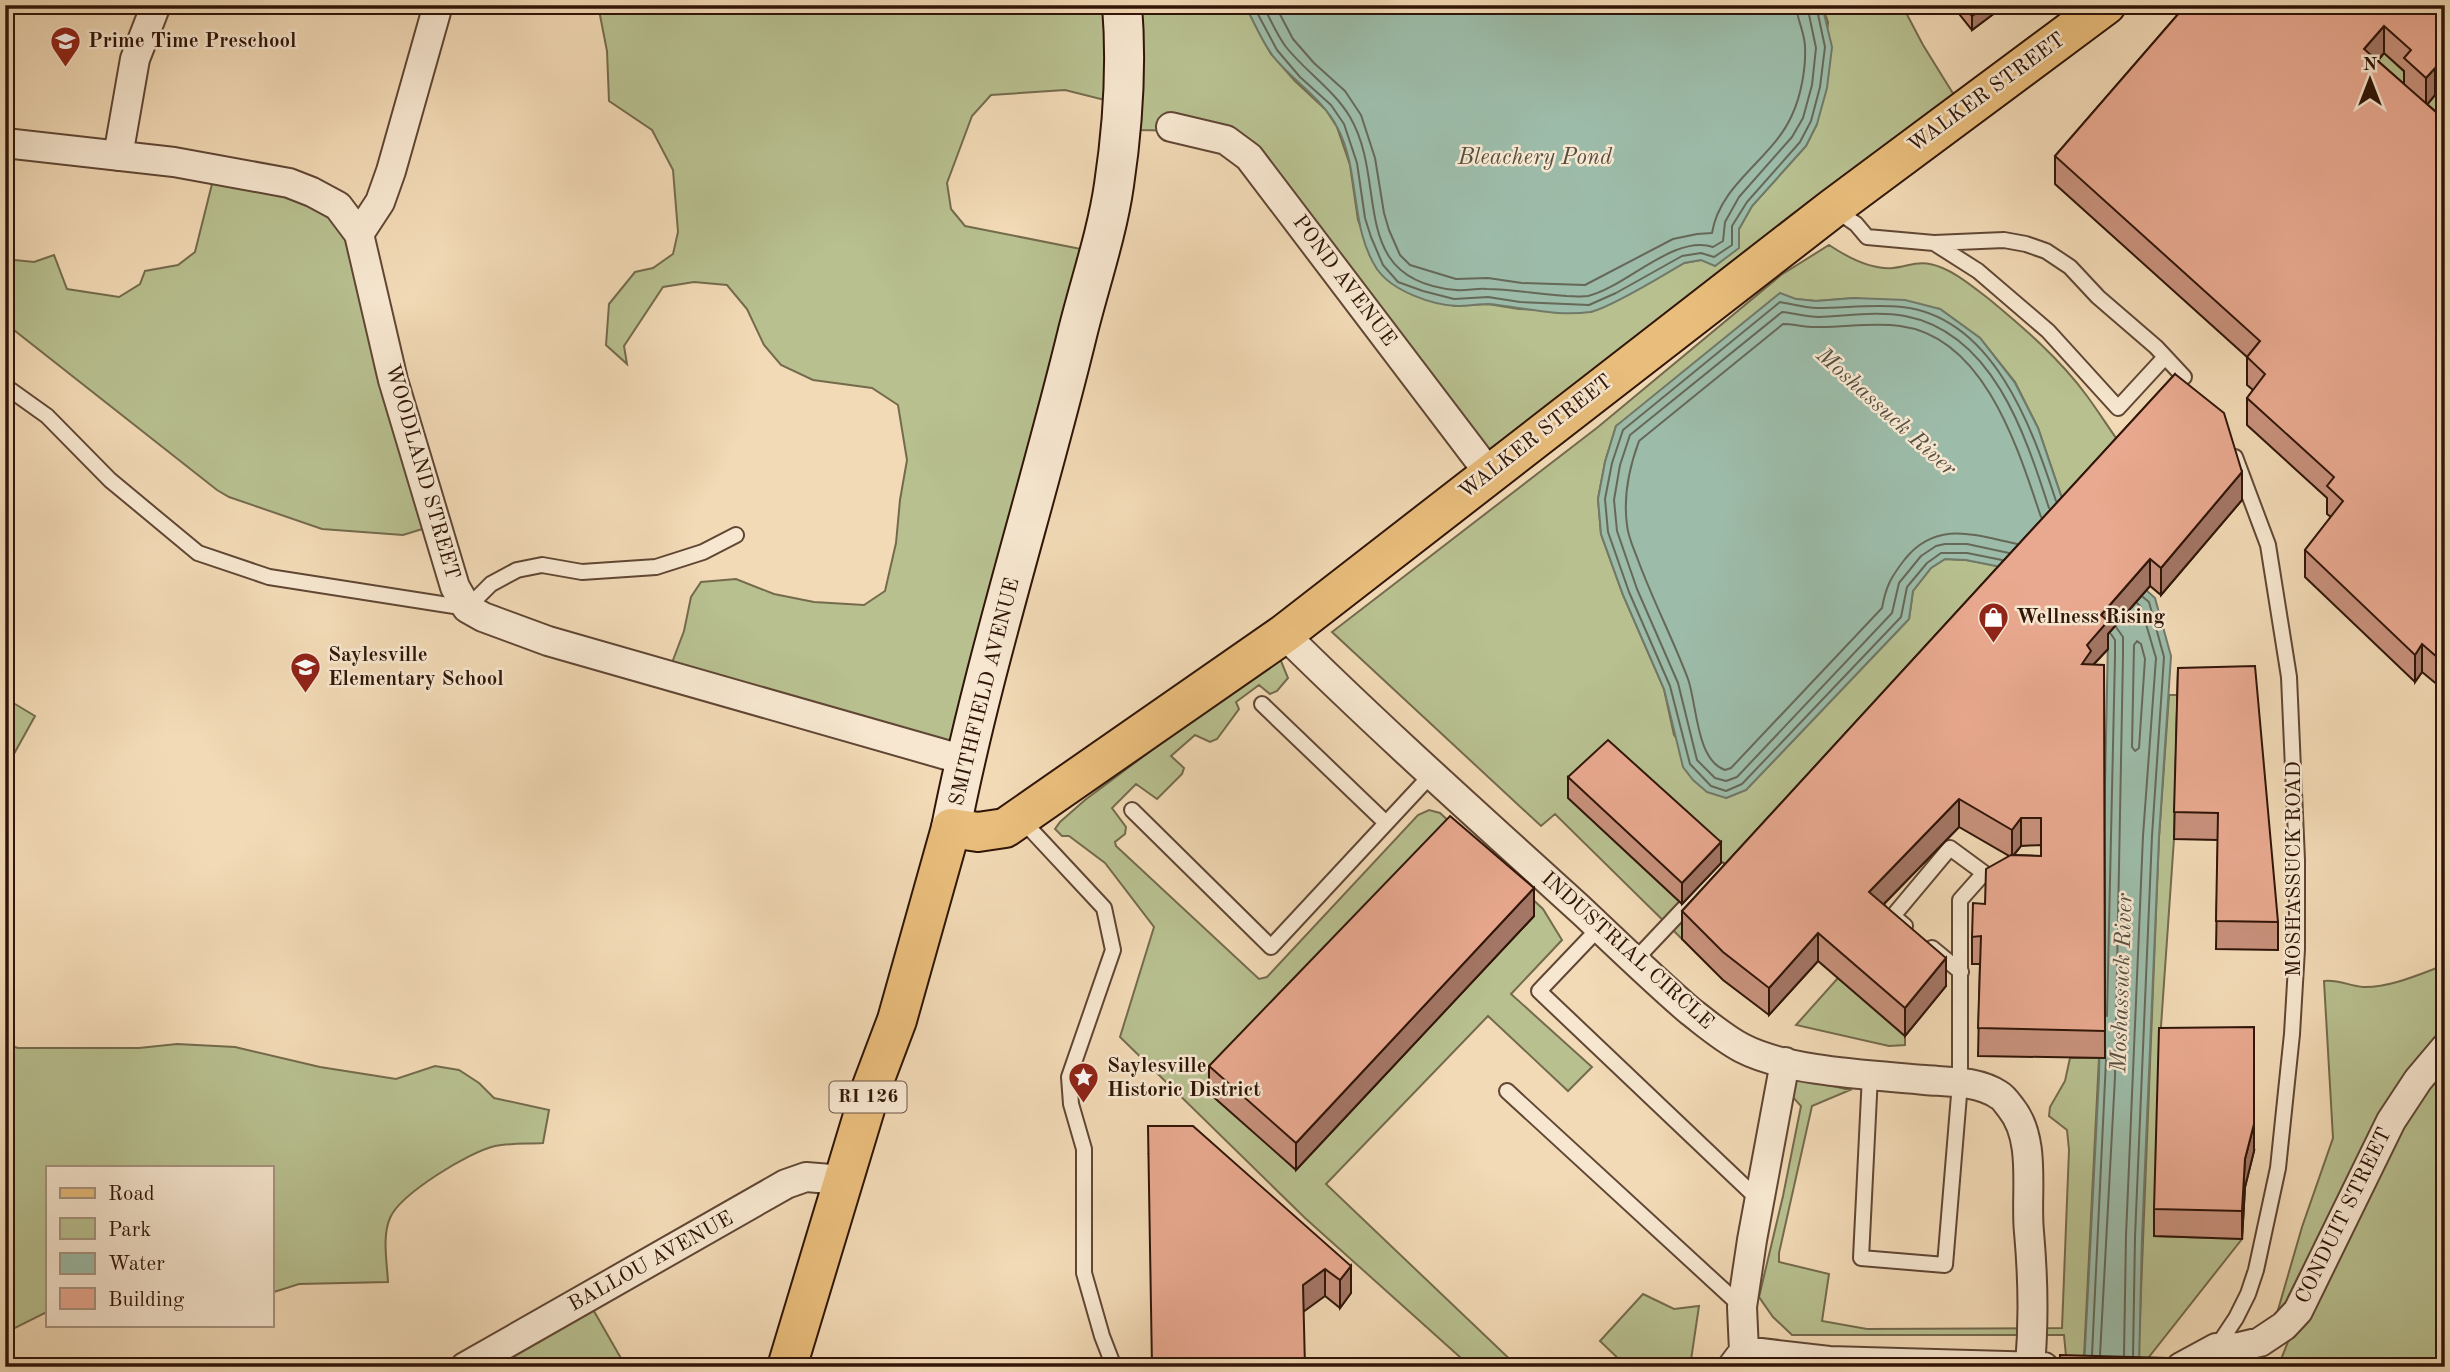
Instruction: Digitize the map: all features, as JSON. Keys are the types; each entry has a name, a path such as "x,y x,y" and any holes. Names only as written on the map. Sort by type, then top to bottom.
{"main road":[{"name":"SMITHFIELD AVENUE","path":"787,1367 871,1088 897,1020 951,828 964,760 1057,418 1114,188 1122,121 1125,62 1122,5"},
{"name":"WALKER STREET","path":"951,828 978,832 1005,828 1284,634 1833,208 2101,7"}],"street":[{"path":"118,156 135,59 156,5"},
{"path":"359,234 380,202 391,171 438,5"},
{"name":"POND AVENUE","path":"1171,127 1226,140 1249,157 1489,473"},
{"name":"WOODLAND STREET","path":"5,143 174,162 289,183 338,206 359,234 393,380 455,587 467,608"},
{"path":"467,608 483,617 548,641 964,760"},
{"name":"INDUSTRIAL CIRCLE","path":"1284,634 1431,775 1715,1031 1744,1049 1786,1062"},
{"name":"CONDUIT STREET","path":"2181,1367 2216,1348 2239,1347 2260,1342 2284,1326 2298,1311 2391,1121 2418,1080 2445,1048"},
{"path":"2030,1366 2033,1324 2029,1164 2021,1125 2013,1110 1999,1095 1971,1084 1786,1062 1742,1307 1738,1359 2044,1367"},
{"name":"BALLOU AVENUE","path":"465,1367 786,1184 806,1177 843,1180"}],"lane":[{"path":"1833,208 1856,224 1867,237 1934,243 2004,240 2046,251 2070,267 2098,297 2184,377"},
{"path":"1934,243 1979,271 2048,331 2118,408 2165,357"},
{"path":"5,386 47,415 110,480 198,553 269,577 467,608 491,584 517,570 542,565 582,572 656,566 704,552 737,534"},
{"name":"MOSHASSUCK ROAD","path":"2216,1348 2236,1318 2256,1270 2278,1168 2292,1034 2297,949 2297,860 2289,677 2268,545 2228,444"},
{"path":"1262,704 1386,823"},
{"path":"1132,810 1271,947 1431,775"},
{"path":"1020,818 1104,908 1114,950 1069,1077 1071,1104 1084,1149 1084,1273 1114,1367"},
{"path":"1870,1074 1861,1258 1945,1265 1960,1083 1961,972 1960,900 1984,873 1950,848 1893,916 1961,972"},
{"path":"1634,960 1733,856"},
{"path":"1599,928 1539,991 1760,1200"},
{"path":"1507,1091 1742,1307"}],"green space":[{"path":"598,5 1245,5 1271,54 1326,110 1337,127 1350,165 1358,220 1377,269 1454,306 1488,304 1519,309 1591,312 1684,263 1701,260 1739,229 1752,206 1806,146 1817,124 1828,22 1822,5 1902,5 1967,116 1497,471 1243,152 1200,131 1134,130 1117,103 1065,90 991,95 972,116 947,183 951,209 965,226 1096,252 965,761 670,668 684,631 691,597 701,582 736,579 774,594 814,602 864,605 885,591 896,543 907,460 898,405 872,388 813,380 781,365 764,345 747,309 727,285 694,282 663,287 624,346 627,364 606,345 609,304 635,272 653,268 673,254 678,232 673,170 652,130 609,101 607,51"},
{"path":"2384,53 2411,78 2427,105 2435,95 2445,103 2445,147 2364,76"},
{"path":"214,176 309,199 350,223 432,526 403,535 322,529 229,497 5,323 5,259 34,262 54,255 67,289 119,297 140,284 145,271 178,265 195,252"},
{"path":"1829,245 1868,265 1893,268 1925,263 1946,269 1968,283 2028,333 2065,369 2127,453 2070,522 2038,428 2015,382 1980,338 1940,309 1854,298 1816,301 1796,299 1616,426 1598,499 1601,534 1623,595 1664,689 1674,735 1726,798 1746,790 1909,619 1913,591 1931,568 1945,559 2019,570 1682,939 1555,814 1541,826 1332,632 1598,427 1781,275"},
{"path":"1271,661 1281,661 1288,678 1277,691 1270,694 1259,685 1236,702 1239,709 1217,739 1210,742 1195,735 1171,756 1184,768 1182,774 1157,799 1136,784 1112,808 1126,827 1125,834 1115,842 1116,846 1259,979 1267,977 1418,815 1429,810 1440,813 1543,909 1562,940 1511,994 1592,1067 1568,1091 1488,1016 1326,1184 1518,1367 1471,1367 1305,1218 1120,1037 1154,927 1105,863 1055,829 1085,800"},
{"path":"2169,695 2178,695 2174,839 2159,1055 2154,1236 2242,1239 2141,1367 2138,1367 2159,837"},
{"path":"5,698 35,716 5,770"},
{"path":"2445,965 2445,1367 2278,1367 2307,1294 2271,1334 2302,1227 2333,1138 2324,981 2373,987 2405,980"},
{"path":"1838,978 1905,1036 1905,1045 1889,1046 1796,1025"},
{"path":"5,1044 18,1048 139,1048 177,1044 235,1047 320,1067 396,1079 435,1066 459,1070 479,1083 494,1098 549,1110 543,1143 495,1146 469,1156 436,1175 396,1208 386,1233 388,1282 299,1284 273,1292 273,1166 46,1166 46,1312 5,1333"},
{"path":"2070,1058 2099,1058 2084,1357 2066,1356 2064,1335 1792,1335 1773,1317 1759,1297 1801,1106 1769,1071 1850,1090 1812,1106 1779,1253 1779,1262 1829,1274 1822,1321 1867,1329 2062,1328 2069,1150 2067,1130 2049,1116 2050,1107 2065,1081"},
{"path":"1643,1294 1674,1309 1699,1306 1691,1360 1697,1367 1627,1367 1600,1341"},
{"path":"591,1306 626,1367 479,1367"}],"water":[{"name":"Bleachery Pond","path":"1245,5 1822,5 1832,47 1827,88 1817,124 1806,146 1752,206 1739,229 1739,248 1715,266 1701,260 1684,263 1623,298 1590,312 1552,312 1489,304 1457,306 1436,303 1402,290 1377,269 1362,235 1349,162 1337,127 1316,99 1273,56"},
{"name":"Moshassuck River","path":"1780,293 1796,299 1816,301 1854,298 1905,300 1940,309 1980,338 2015,383 2038,428 2070,522 2155,598 2171,656 2159,837 2139,1367 2084,1367 2099,1077 2108,640 2031,573 1966,560 1945,559 1931,568 1913,591 1909,619 1746,790 1726,798 1707,792 1683,767 1664,689 1623,595 1601,534 1598,499 1616,426"}],"building":[{"path":"1963,5 1986,5 1972,16"},
{"path":"2186,5 2445,5 2445,76 2435,68 2426,78 2404,58 2411,50 2384,26 2364,49 2445,120 2445,664 2422,644 2415,655 2305,550 2343,501 2327,486 2334,477 2247,398 2265,374 2247,357 2260,341 2055,156"},
{"path":"2175,374 2224,413 2242,472 2161,568 2150,559 2101,615 2108,621 2087,645 2091,651 2082,664 2104,665 2105,1031 1978,1028 1981,936 1972,937 1973,903 1985,904 1986,869 2011,855 2041,856 2041,818 2021,818 2012,830 1959,799 1869,892 1946,958 1905,1008 1818,933 1769,988 1723,952 1682,911"},
{"path":"2255,666 2278,922 2216,921 2218,813 2174,812 2178,668"},
{"path":"1608,740 1721,842 1682,883 1568,777"},
{"path":"1450,816 1534,888 1296,1143 1209,1066"},
{"path":"2254,1027 2254,1124 2245,1159 2242,1211 2154,1209 2159,1028"},
{"path":"1148,1126 1193,1126 1351,1266 1340,1280 1325,1269 1303,1285 1305,1367 1152,1367"},
{"path":"2060,1355 2203,1359 2203,1367 2060,1367"}],"place":[{"name":"Prime Time Preschool","path":"65,68"},
{"name":"Wellness Rising","path":"1993,644"},
{"name":"Saylesville Elementary School","path":"305,694"},
{"name":"Saylesville Historic District","path":"1084,1105"}]}
